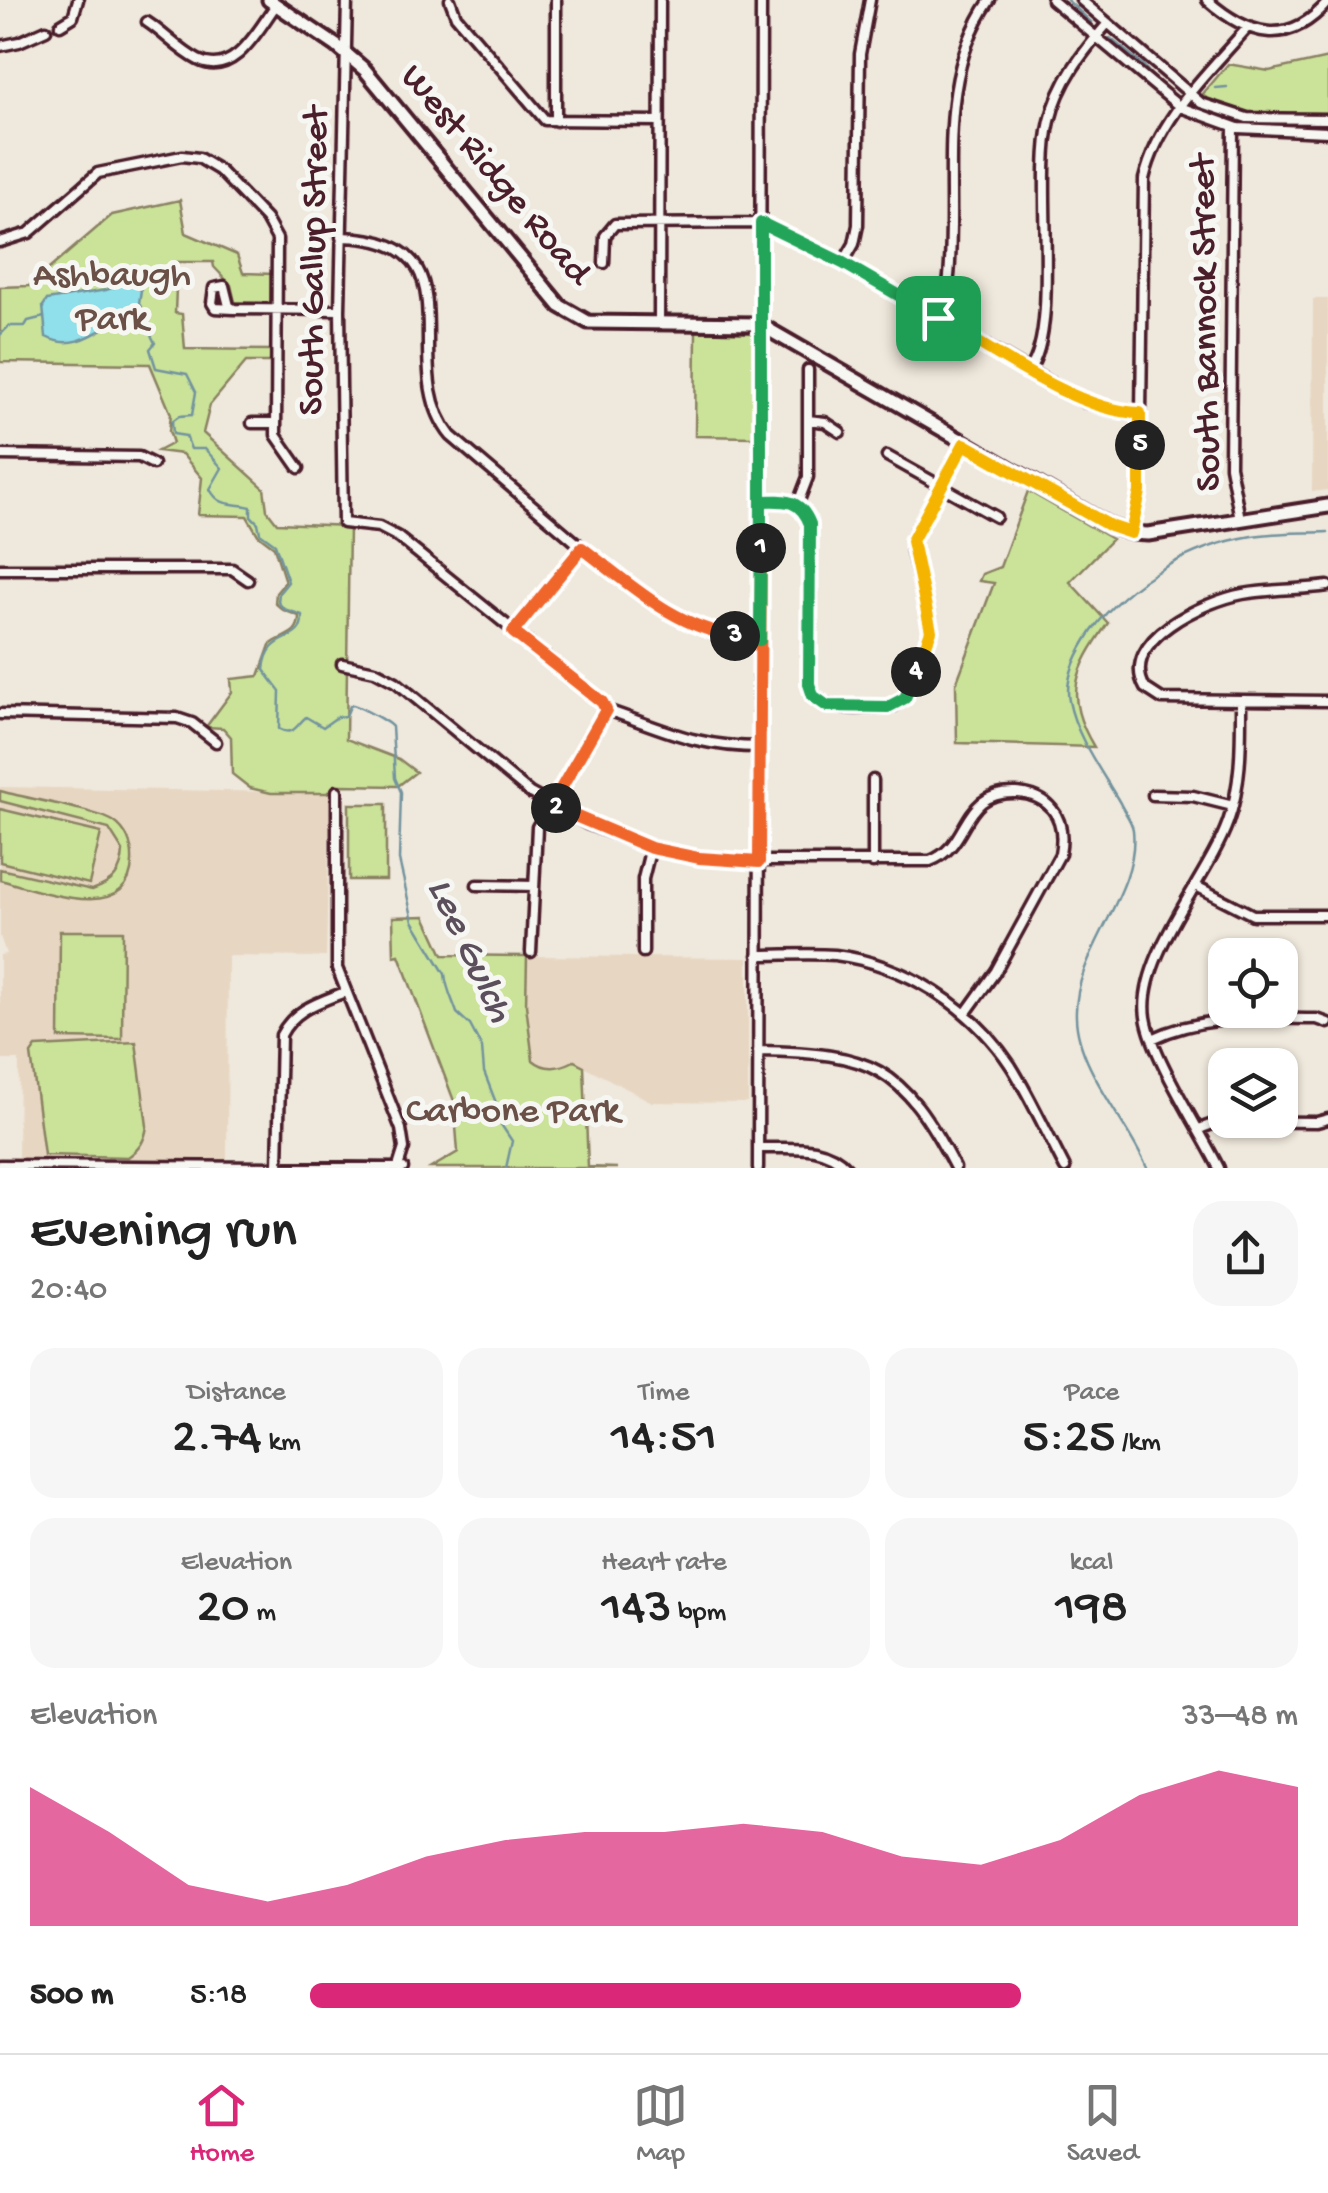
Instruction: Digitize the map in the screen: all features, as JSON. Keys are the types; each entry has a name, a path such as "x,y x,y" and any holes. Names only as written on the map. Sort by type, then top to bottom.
{"street":[{"path":"60,25 73,17 78,0"},
{"name":"South Gallup Street","path":"347,0 340,310 343,523 379,528 398,538 513,632"},
{"path":"450,0 456,16 540,116 556,121 659,121"},
{"path":"556,0 556,121"},
{"path":"659,324 660,0"},
{"path":"758,1168 761,0"},
{"path":"843,263 854,244 858,225 860,54 870,0"},
{"path":"938,318 950,275 955,85 969,38 990,0"},
{"path":"1052,0 1180,107 1234,127 1328,132"},
{"path":"1081,0 1189,95 1218,111 1244,118 1328,119"},
{"path":"1213,2 1247,28 1265,32 1294,28 1328,2"},
{"path":"147,22 196,59 214,65 237,56 273,3"},
{"name":"West Ridge Road","path":"273,3 365,70 560,306 588,322 760,324"},
{"path":"1029,370 1040,352 1044,333 1045,158 1050,120 1070,72 1108,23"},
{"path":"1131,533 1140,492 1142,194 1153,149 1189,95 1247,28"},
{"path":"0,46 46,30"},
{"path":"1318,119 1318,132"},
{"name":"South Bannock Street","path":"1234,127 1230,466 1240,519"},
{"path":"0,242 29,233 98,173 182,156 199,158 219,170 275,232 276,423 278,441 299,468"},
{"path":"604,262 606,236 614,224 761,223 843,263 1092,406 1140,413"},
{"path":"341,237 387,243 415,264 428,293 429,387 442,424 464,448 582,548 663,609 721,634 760,640"},
{"path":"234,309 340,310"},
{"path":"760,324 964,444 1110,526 1131,533 1148,534 1328,503"},
{"path":"798,504 807,485 808,370"},
{"path":"808,420 825,422 840,432"},
{"path":"252,422 276,423"},
{"path":"798,504 810,524 812,693 830,706 894,706 908,693 930,638 912,541 964,444"},
{"path":"0,455 139,457 153,464"},
{"path":"887,456 996,517"},
{"path":"761,501 798,504"},
{"path":"582,548 513,632 602,702 606,710 686,740 761,747"},
{"path":"0,569 232,568 248,580"},
{"path":"1328,586 1242,594 1196,610 1165,630 1142,653 1138,666 1143,684 1154,696 1170,700 1328,701"},
{"path":"342,664 376,671 396,682 551,806 651,848 699,858 925,862 939,858 976,806 993,794 1031,794 1044,801 1054,812 1062,836 1060,854 996,971 965,1014"},
{"path":"1130,690 1143,684"},
{"path":"1219,1168 1152,1039 1145,1012 1148,978 1223,835 1233,806 1240,772 1242,701"},
{"path":"531,952 537,827 606,710"},
{"path":"0,714 177,718 216,742"},
{"path":"873,780 873,862"},
{"path":"0,1165 400,1168 404,1148 401,1129 336,961 337,791"},
{"path":"1152,795 1194,796 1233,806"},
{"path":"644,952 643,879 651,848"},
{"path":"478,886 534,886"},
{"path":"1196,886 1253,915 1328,915"},
{"path":"758,955 816,954 867,962 919,982 965,1014 989,1037 1009,1063 1065,1168"},
{"path":"278,1166 281,1035 304,1009 345,992"},
{"path":"1152,1039 1198,1023 1228,1019 1328,1023"},
{"path":"758,1051 835,1054 876,1070 920,1106 955,1168"},
{"path":"1199,1129 1222,1121 1328,1119"},
{"path":"758,1148 819,1150 847,1168"}],"shaded area":[{"path":"1313,299 1328,299 1328,490 1312,492"},
{"path":"0,787 330,793 326,957 228,956 227,1160 18,1159 19,1060 0,1060 0,955 6,954 0,936"},
{"path":"527,956 748,958 748,1103 652,1102 574,1061 553,1067 537,1064 530,1053"}],"green space":[{"path":"1328,58 1328,114 1246,112 1202,95 1228,64 1269,71"},
{"name":"Ashbaugh Park","path":"180,200 186,233 237,255 243,273 274,274 271,303 235,302 231,285 213,262 177,262 175,313 182,314 185,349 273,350 274,362 246,362 210,405 203,433 264,488 267,510 277,523 349,526 346,739 399,759 416,772 398,786 340,785 327,793 271,793 250,788 232,774 231,737 223,728 206,727 232,692 231,679 259,676 270,645 293,632 298,623 299,616 275,603 276,593 285,582 274,547 258,535 247,516 198,515 202,478 182,454 158,451 173,443 169,431 171,414 150,364 0,362 0,287 29,286 112,215"},
{"path":"696,331 754,333 753,437 695,436"},
{"path":"1028,491 1112,539 1070,582 1108,623 1088,655 1077,683 1078,712 1094,747 957,743 956,684 994,583 979,581 982,574 1000,567"},
{"path":"0,791 113,821 130,844 132,862 127,882 116,894 79,899 0,880 0,869 92,890 115,876 123,851 109,829 0,801"},
{"path":"349,804 386,804 386,880 349,880"},
{"path":"0,809 101,833 89,884 0,862"},
{"name":"Carbone Park","path":"425,916 443,955 527,956 526,1005 533,1060 548,1067 574,1061 584,1066 588,1167 617,1168 431,1168 458,1152 454,1101 399,955 394,956 393,917"},
{"path":"60,931 123,931 122,1039 59,1038"},
{"path":"136,1042 147,1126 139,1147 128,1157 44,1155 31,1054 36,1047"}],"water":[{"path":"137,284 141,290 139,303 147,320 126,316 78,341 46,337 43,306 47,300"}],"waterway":[{"path":"1067,0 1092,23"},
{"path":"1110,38 1154,79"},
{"path":"1215,88 1227,87"},
{"name":"Lee Gulch","path":"0,335 9,326 25,326 28,321 44,317"},
{"name":"Lee Gulch","path":"144,321 155,343 150,349 156,368 187,374 196,392 192,415 172,421 173,434 186,436 191,449 205,449 222,468 210,489 218,500 251,507 260,533 275,544 288,582 279,593 278,602 284,609 302,615 297,631 271,648 264,670 280,691 279,729 292,731 306,717 323,727 346,716 353,705 392,727 395,778 401,792 399,860 413,921 445,974 457,1013 470,1025 482,1048 484,1072 500,1123 512,1141 506,1168"},
{"path":"1147,1168 1094,1075 1076,1017 1085,969 1127,877 1133,830 1077,728 1068,692 1071,673 1082,647 1107,613 1142,582 1184,557 1252,536 1328,532"}],"route":[{"path":"938,318 843,263 761,223 760,320 761,501 761,747 759,862 699,858 651,848 551,806 606,710 602,702 513,632 582,548 663,609 688,623 721,634 760,640 761,501 787,500 798,504 810,524 809,684 813,696 827,706 888,707 902,702 908,693 930,638 930,622 912,551 913,536 964,444 1110,526 1131,533 1140,492 1140,413 1092,406 938,318"}]}
